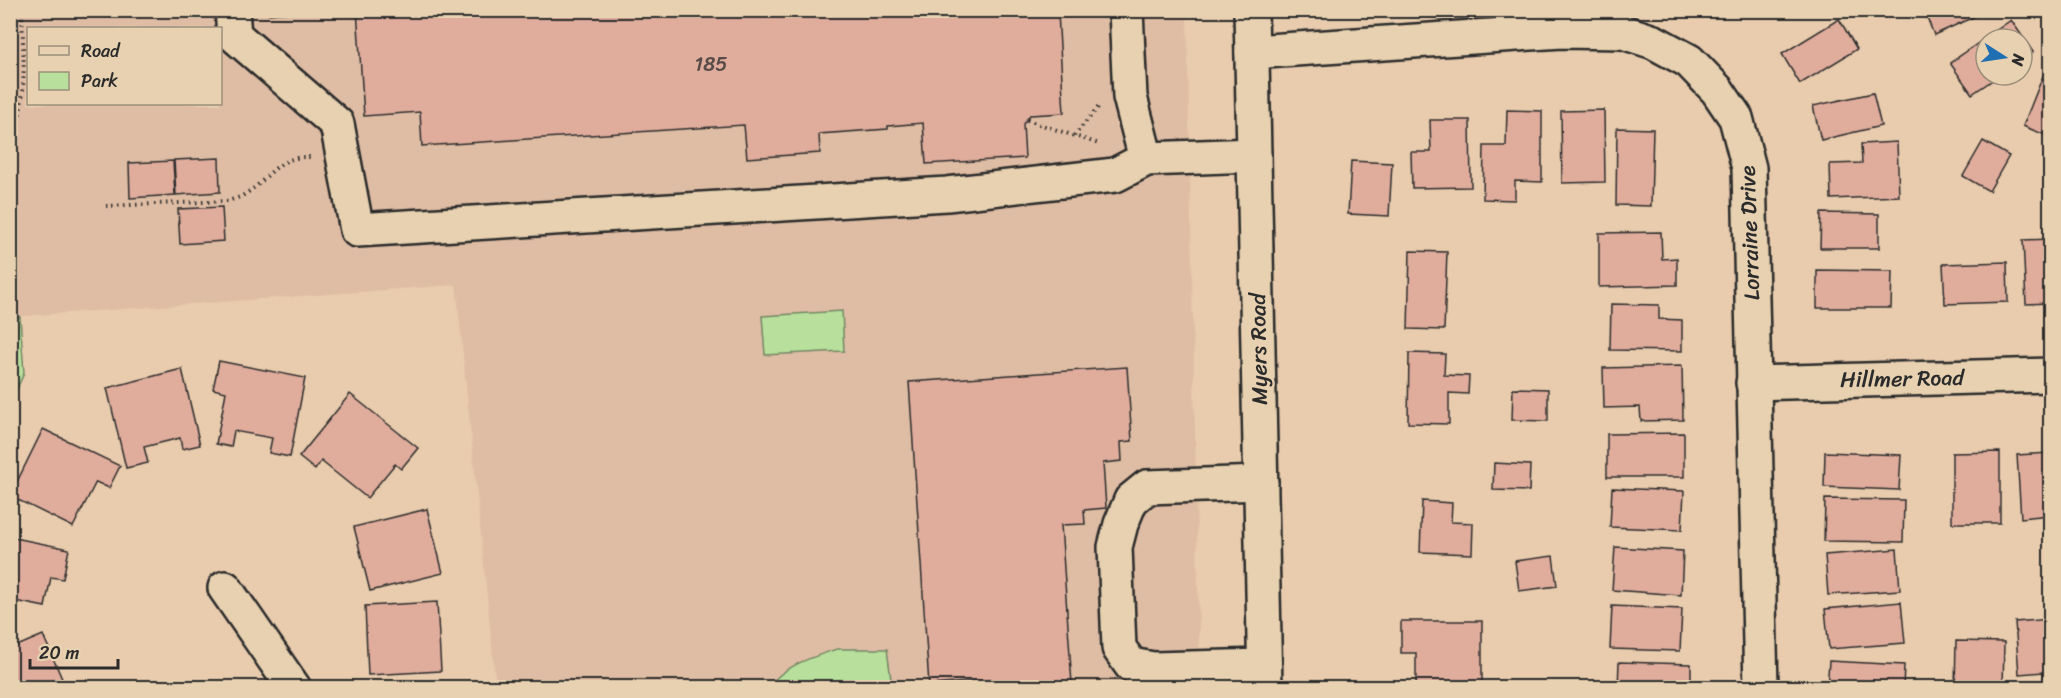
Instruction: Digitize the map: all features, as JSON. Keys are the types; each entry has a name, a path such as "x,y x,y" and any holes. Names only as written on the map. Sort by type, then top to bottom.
{"street":[{"path":"232,10 234,35 337,124 357,231 947,194 1115,176 1146,159 1254,155"},
{"path":"1126,10 1130,97 1146,159"},
{"name":"Myers Road","path":"1251,10 1265,677"},
{"name":"Lorraine Drive","path":"1252,52 1562,21 1623,32 1654,42 1689,61 1717,90 1736,118 1749,168 1761,687"},
{"name":"Hillmer Road","path":"1753,383 2050,375"},
{"path":"1261,483 1147,487 1131,500 1115,547 1119,648 1131,665 1153,669 1265,677"},
{"path":"225,588 294,687"}],"path":[{"path":"10,144 15,133 23,89 22,10"},
{"path":"1074,136 1103,102"},
{"path":"1027,120 1146,159"},
{"path":"106,206 228,201 245,195 279,164 298,156 344,159"}],"shaded area":[{"path":"11,11 1187,11 1200,687 496,687 456,285 11,317"}],"green space":[{"path":"842,311 844,351 765,355 762,316"},
{"path":"11,317 20,317 24,373 11,402"},
{"path":"837,649 887,649 892,687 768,687 790,668"}],"building":[{"path":"267,10 321,10 267,14"},
{"path":"357,10 1018,10 1018,16 1058,13 1064,113 1030,115 1023,124 1025,158 926,164 923,123 888,126 888,129 819,134 820,153 747,158 744,125 422,146 420,112 364,116"},
{"path":"1924,10 1989,10 1934,35"},
{"path":"1839,19 1857,49 1800,84 1782,54"},
{"path":"2011,20 2016,27 2001,27"},
{"path":"1974,46 1974,87 1982,87 1972,94 1950,63"},
{"path":"2050,58 2050,137 2023,126"},
{"path":"1873,93 1881,126 1821,140 1813,106"},
{"path":"1507,110 1542,111 1542,182 1515,181 1515,200 1483,199 1484,146 1506,146"},
{"path":"1604,110 1605,182 1562,183 1561,111"},
{"path":"1430,120 1470,120 1471,187 1412,188 1411,152 1431,152"},
{"path":"1617,128 1653,129 1651,206 1616,205"},
{"path":"1983,141 2009,156 1989,191 1963,176"},
{"path":"1897,142 1899,196 1831,199 1830,164 1862,163 1861,144"},
{"path":"219,158 220,192 176,195 174,160"},
{"path":"173,161 175,195 130,198 129,163"},
{"path":"1351,161 1392,163 1389,216 1348,214"},
{"path":"222,207 224,241 180,244 178,209"},
{"path":"1821,213 1879,214 1879,248 1820,248"},
{"path":"1661,232 1662,259 1677,258 1677,285 1599,287 1599,233"},
{"path":"2050,239 2050,303 2026,304 2023,240"},
{"path":"1410,251 1447,252 1444,330 1408,329"},
{"path":"2007,262 2008,302 1945,304 1943,264"},
{"path":"1817,270 1892,271 1891,308 1817,308"},
{"path":"1611,304 1659,305 1659,319 1682,320 1682,351 1610,350"},
{"path":"1409,353 1445,354 1444,375 1469,376 1468,394 1449,393 1449,424 1408,423"},
{"path":"219,361 305,378 290,457 269,453 272,438 234,431 231,447 216,444 226,392 213,389"},
{"path":"1682,366 1683,420 1641,421 1640,407 1604,408 1603,368"},
{"path":"1127,367 1132,441 1121,442 1122,461 1103,463 1106,508 1084,510 1085,524 1061,525 1072,684 992,688 991,680 929,685 909,382"},
{"path":"182,369 200,445 182,449 180,438 144,447 148,463 126,468 107,388"},
{"path":"1513,388 1548,389 1548,421 1512,420"},
{"path":"350,394 418,448 401,469 395,464 367,498 321,461 315,470 299,457"},
{"path":"43,429 120,466 109,488 96,482 73,527 10,496"},
{"path":"1684,433 1684,477 1607,477 1607,434"},
{"path":"1825,452 1901,455 1899,490 1824,487"},
{"path":"2000,452 2000,523 1952,523 1952,453"},
{"path":"2050,453 2050,515 2021,518 2017,455"},
{"path":"1494,463 1530,465 1529,491 1493,490"},
{"path":"1612,488 1684,491 1682,530 1610,527"},
{"path":"1825,499 1904,500 1903,542 1824,541"},
{"path":"1422,501 1452,503 1451,522 1473,523 1472,554 1420,552"},
{"path":"427,509 443,573 370,591 354,527"},
{"path":"10,537 69,549 63,579 51,577 45,607 10,600"},
{"path":"1615,547 1683,551 1681,595 1612,590"},
{"path":"1897,549 1900,590 1828,595 1825,555"},
{"path":"1553,556 1557,586 1519,591 1515,561"},
{"path":"437,602 441,671 368,675 365,606"},
{"path":"1901,602 1905,643 1829,649 1825,609"},
{"path":"1612,606 1682,609 1680,651 1610,649"},
{"path":"2050,619 2050,686 2045,686 2044,672 2019,674 2015,622"},
{"path":"1401,621 1482,621 1482,688 1416,688 1416,653 1401,653"},
{"path":"43,635 66,688 10,688 10,649"},
{"path":"1956,641 2004,642 2003,688 1955,688"},
{"path":"1829,661 1904,665 1903,688 1827,688"},
{"path":"1619,662 1691,664 1691,688 1618,688"},
{"path":"374,684 445,685 445,688 374,688"}]}
